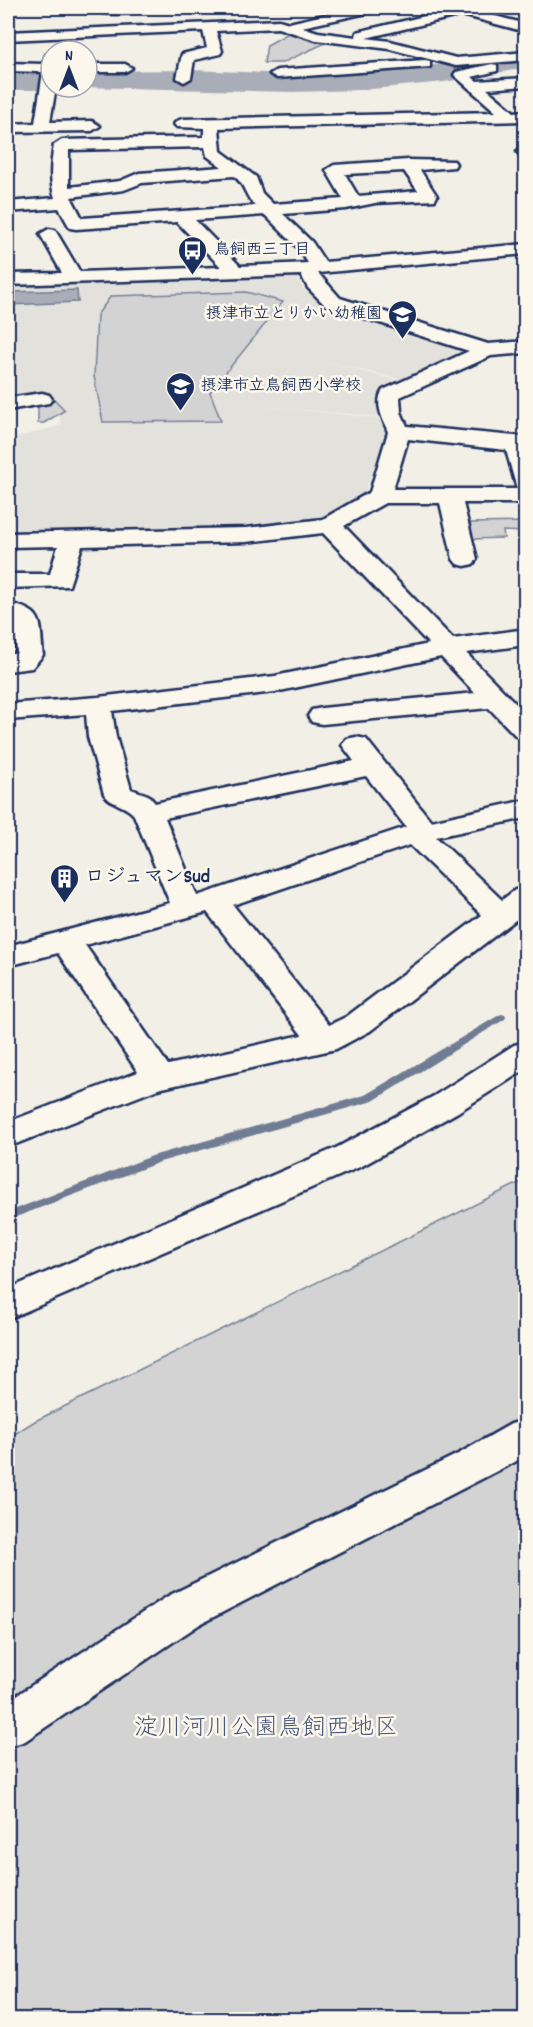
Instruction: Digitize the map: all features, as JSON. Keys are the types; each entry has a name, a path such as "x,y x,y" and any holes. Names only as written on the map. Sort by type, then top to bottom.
{"street":[{"path":"97,8 131,9"},
{"path":"8,36 26,28 53,34 208,27 237,31 283,25 371,8"},
{"path":"481,16 512,8"},
{"path":"267,9 283,25 316,36 390,45 456,62"},
{"path":"343,40 456,9 525,28"},
{"path":"342,14 391,28"},
{"path":"187,68 220,49 208,27"},
{"path":"53,34 53,39"},
{"path":"493,42 525,52"},
{"path":"172,51 187,68 207,69"},
{"path":"278,58 273,64 279,78 525,56"},
{"path":"508,65 461,75 518,116"},
{"path":"8,68 39,72"},
{"path":"99,72 125,68"},
{"path":"28,82 39,78"},
{"path":"458,94 525,82"},
{"path":"40,128 48,99"},
{"path":"360,102 366,120"},
{"path":"430,104 447,118"},
{"path":"165,125 518,116"},
{"path":"211,124 213,153 250,180 254,195 306,246 314,268 315,284 333,302 488,350"},
{"path":"8,128 109,126"},
{"path":"42,146 213,142"},
{"path":"62,145 56,173 63,197 76,224 353,202 375,198 429,196 408,165"},
{"path":"353,202 334,170 448,164"},
{"path":"134,167 231,166"},
{"path":"8,207 124,185 139,178 231,166"},
{"path":"180,215 236,272"},
{"path":"49,234 74,278"},
{"path":"8,280 314,268 525,249"},
{"path":"380,496 399,432 390,412 390,394 488,350 525,347"},
{"path":"8,404 42,399"},
{"path":"399,432 521,444 525,486"},
{"path":"8,540 246,535 329,525 380,496 450,498 525,496"},
{"path":"450,498 465,559"},
{"path":"329,525 388,583 495,699 521,721"},
{"path":"8,581 60,581 72,539"},
{"path":"8,610 26,616 30,655 23,662 8,663"},
{"path":"8,712 98,705 275,684 446,648 525,637"},
{"path":"322,716 495,699"},
{"path":"98,705 102,737 118,794 138,801 148,813 200,904 324,1041"},
{"path":"8,1135 160,1078 324,1041 358,1024 513,906 419,832 363,756 148,813"},
{"path":"8,956 200,904 419,832 525,809"},
{"path":"65,940 160,1078"},
{"path":"8,1305 349,1157 446,1104 525,1053"},
{"path":"8,1726 184,1610 475,1465 525,1436"}],"shaded area":[{"name":"摂津市立鳥飼西小学校","path":"295,275 302,287 320,303 328,306 318,311 331,306 473,349 403,380 319,360 400,381 386,387 376,401 381,417 249,405 378,418 387,434 364,494 322,519 241,526 16,533 8,514 8,440 62,425 51,393 8,400 8,286"},
{"path":"77,290 78,302 8,305 8,292"}],"green space":[{"path":"292,31 332,40 282,63 264,63 267,45"},
{"path":"246,292 283,302 210,392 221,421 103,422 94,376 97,315 111,296"},
{"path":"54,399 65,410 44,423 38,423 38,400"},
{"path":"525,522 525,532 503,531 504,538 471,539 466,523"},
{"name":"淀川河川公園鳥飼西地区","path":"525,1180 525,2019 8,2019 8,1438 35,1421"}],"waterway":[{"path":"99,80 191,79 293,83 361,81 444,73 526,59"},
{"path":"8,81 39,81"},
{"path":"8,1216 156,1159 369,1098 501,1017"}],"place":[{"name":"鳥飼西三丁目","path":"193,276"},
{"name":"摂津市立とりかい幼稚園","path":"403,340"},
{"name":"摂津市立鳥飼西小学校","path":"180,412"},
{"name":"ロジュマンSud","path":"64,904"}]}
